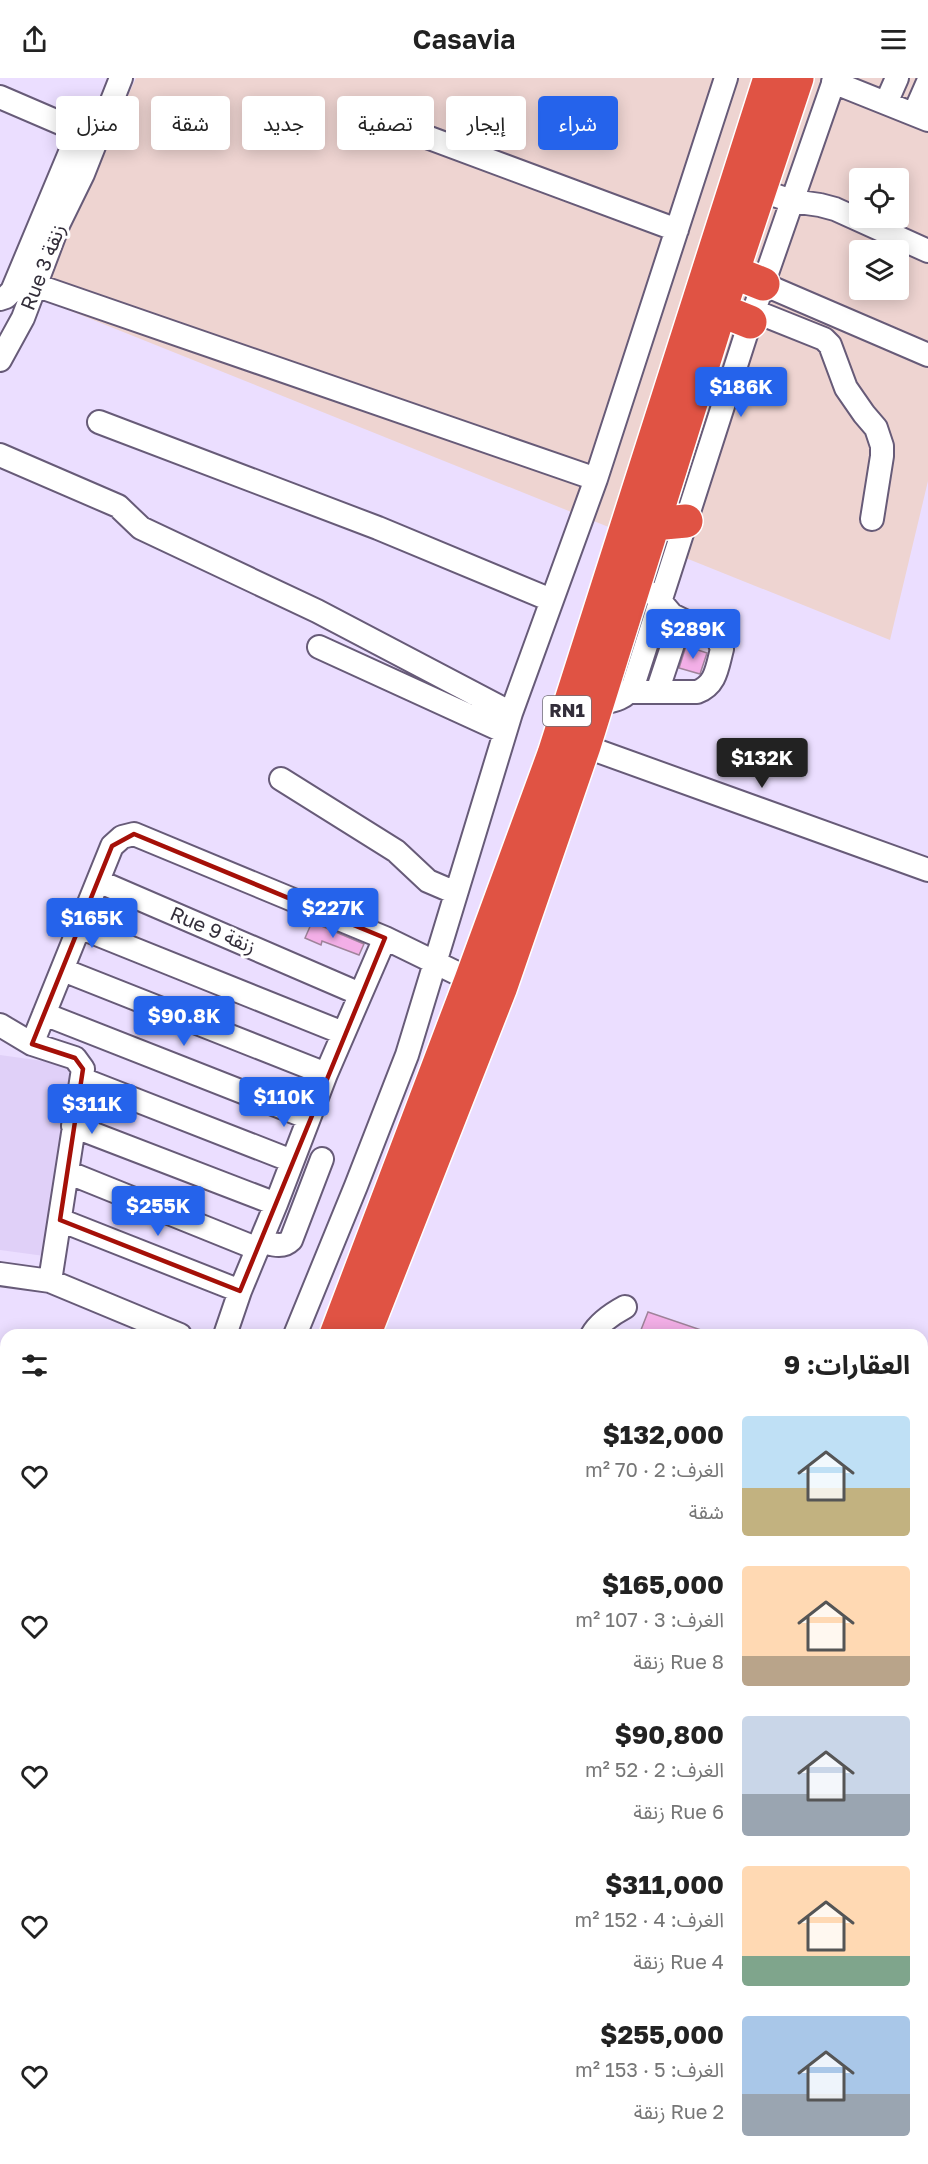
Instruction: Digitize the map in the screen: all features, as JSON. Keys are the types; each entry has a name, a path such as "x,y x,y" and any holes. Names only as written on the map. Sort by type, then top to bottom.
{"highway":[{"name":"RN1","path":"344,1329 554,753 770,78"},
{"name":"RN1","path":"344,1329 500,989 584,746 720,310 797,78"},
{"path":"720,310 756,306 733,272"},
{"path":"653,524 686,521"}],"street":[{"name":"Rue 3 زنقة","path":"0,358 23,318 59,224 83,174 121,78"},
{"path":"297,1329 407,1055 508,722 596,479 726,78"},
{"path":"886,103 897,78"},
{"path":"597,704 621,698 630,692 633,686 756,306 834,80 921,117 928,82"},
{"path":"0,97 79,131 12,291 0,299"},
{"path":"434,140 677,230"},
{"path":"72,151 83,174"},
{"path":"759,190 792,201 820,204 835,209 928,250"},
{"path":"35,285 596,479"},
{"path":"756,306 928,355"},
{"path":"756,306 824,339 833,349 846,388 879,436 882,456 872,519"},
{"path":"99,422 378,528 551,600"},
{"path":"0,455 118,506 141,528 317,611 508,722"},
{"path":"630,692 697,692 709,686 714,679 723,650 713,635 672,615 660,603 638,571"},
{"path":"657,692 681,620"},
{"path":"319,647 508,722"},
{"path":"584,746 928,870"},
{"path":"281,779 396,851 428,881 456,893"},
{"path":"32,1044 112,846 122,837 134,834 385,938 471,980"},
{"name":"Rue 9 زنقة","path":"98,881 360,994"},
{"path":"79,927 343,1034"},
{"path":"227,1329 326,1074 385,938"},
{"path":"63,970 326,1074"},
{"path":"44,1014 309,1118"},
{"path":"0,1026 32,1044 75,1058 83,1069 50,1281"},
{"path":"82,1079 292,1161"},
{"path":"73,1126 276,1204"},
{"path":"67,1172 260,1245 279,1246 291,1240 322,1159"},
{"path":"60,1220 240,1291"},
{"path":"0,1274 50,1281 166,1329"},
{"path":"595,1329 625,1307"}],"highlighted area":[{"path":"134,834 385,938 240,1291 60,1220 83,1069 75,1058 32,1044 112,846"}],"shaded area":[{"path":"136,78 928,78 928,481 890,640 36,297 103,150 139,150 139,96 128,96"},
{"path":"0,1055 79,1066 52,1257 0,1250"}],"building":[{"path":"686,646 707,653 700,674 679,668"},
{"path":"312,922 364,944 359,955 322,941 321,945 305,938"},
{"path":"648,1312 698,1329 641,1329"}]}
